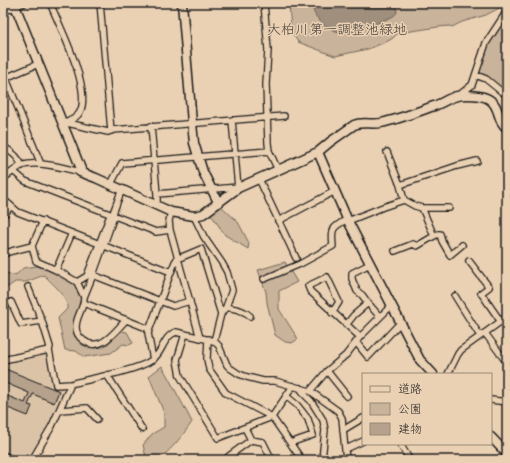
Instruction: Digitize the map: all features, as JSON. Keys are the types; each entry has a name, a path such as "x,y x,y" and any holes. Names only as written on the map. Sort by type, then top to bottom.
{"main road":[{"path":"3,457 9,460"}],"street":[{"path":"3,12 14,5 24,3"},
{"path":"50,3 81,82 83,98 81,111 77,116 65,123"},
{"path":"100,3 111,131"},
{"path":"182,3 194,143 203,172 218,202"},
{"path":"264,3 268,50 266,84 268,143 269,151 278,170"},
{"path":"14,5 38,64 65,123 80,172"},
{"path":"3,178 22,166 30,164 40,164 70,169 111,184 171,212 199,216 238,187 318,152 358,123 382,123 406,116 458,96 472,85 486,43 507,11"},
{"path":"4,78 38,64"},
{"path":"3,71 4,78 40,164"},
{"path":"476,75 486,79 502,92 507,94"},
{"path":"458,96 485,97 490,100 494,103 501,122 507,128"},
{"path":"65,123 108,132 151,126 284,116"},
{"path":"232,120 238,187"},
{"path":"151,126 155,160 157,194 156,206"},
{"path":"3,146 19,159 22,166"},
{"path":"111,184 122,163 269,151"},
{"path":"318,152 348,220 400,323 420,360 432,373"},
{"path":"387,152 400,185 404,200 422,208 450,208"},
{"path":"400,185 477,161"},
{"path":"13,171 25,181 112,216 156,232 170,230"},
{"path":"259,179 296,258"},
{"path":"157,194 238,187"},
{"path":"77,282 87,276 102,245 113,219 112,216 122,189"},
{"path":"278,220 335,191"},
{"path":"3,199 18,212 171,272"},
{"path":"264,279 300,264 333,246 332,234 336,225 404,200"},
{"path":"3,216 11,206"},
{"path":"422,208 434,236"},
{"path":"171,212 168,221 170,230 200,338"},
{"path":"194,216 204,237 227,272 232,290 211,340 207,359 209,369 226,393 272,417 302,460"},
{"path":"42,221 32,246 36,261 77,282 84,300 149,329"},
{"path":"56,270 72,233"},
{"path":"395,252 412,244 416,246 438,234 440,234 442,241 450,255 462,245"},
{"path":"102,245 76,322 77,333 80,338 88,344 98,344 108,339 126,320"},
{"path":"3,254 32,246"},
{"path":"153,360 148,333 177,259 200,250 222,314"},
{"path":"469,261 489,286 480,294 501,322"},
{"path":"370,264 352,273 352,279 358,291 380,316"},
{"path":"93,275 173,306 190,301"},
{"path":"332,312 338,302 327,276 308,286 310,292 346,325 358,340 368,357 400,323"},
{"path":"28,287 42,321 50,347 56,385 71,384 107,375 133,368 153,360 159,353 167,338 176,332 211,340 219,346 227,365 239,374 263,381 275,381 310,391 338,411 342,418 346,460"},
{"path":"455,296 482,335 507,363"},
{"path":"12,302 21,324 42,321"},
{"path":"346,325 354,315 368,303"},
{"path":"310,391 327,371 346,355 380,316 392,305"},
{"path":"226,307 246,312 250,316"},
{"path":"448,373 461,350 507,317"},
{"path":"185,334 177,360 180,376 218,438 272,417 293,386"},
{"path":"3,360 50,350"},
{"path":"327,371 347,396"},
{"path":"107,375 142,429"},
{"path":"32,460 52,426 71,384"},
{"path":"300,388 312,401 323,420 325,430 322,460"},
{"path":"286,396 297,405 308,419 313,435 290,443"},
{"path":"492,400 507,402"},
{"path":"60,410 87,408 97,419"},
{"path":"343,430 362,419"},
{"path":"245,428 252,440"},
{"path":"492,437 507,454"},
{"path":"225,460 252,440 263,442 272,460"},
{"path":"346,449 362,441"},
{"path":"401,445 408,457"}],"shaded area":[{"path":"396,3 396,14 365,28 349,32 334,30 327,26 319,20 313,10 314,6 318,5 341,7"},
{"path":"47,352 55,386 66,386 67,388 49,425 29,460 18,460 3,453 3,361"}],"green space":[{"name":"大柏川第一調整池緑地","path":"289,3 507,4 486,15 462,22 452,27 438,27 405,32 397,34 388,41 368,49 335,56 298,42 291,30"},
{"path":"507,17 507,92 479,74 488,45"},
{"path":"220,205 238,222 249,243 248,249 225,235 210,213"},
{"path":"285,262 297,282 279,291 279,309 298,339 292,343 285,342 275,335 267,303 266,292 258,270"},
{"path":"37,266 53,271 75,284 81,300 74,321 74,333 82,345 89,347 104,347 122,331 127,332 133,343 129,345 123,344 111,353 84,357 76,351 65,350 58,318 67,309 67,304 63,295 55,286 44,275 26,282 15,282 8,287 3,285 3,272 13,275 17,274 23,268"},
{"path":"162,366 192,422 165,454 155,460 149,460 146,457 143,445 152,434 164,427 164,413 149,376"}],"building":[{"path":"3,368 59,391 54,403 33,394 28,405 32,406 28,416 3,406 3,394 25,403 29,393 3,382"}]}
